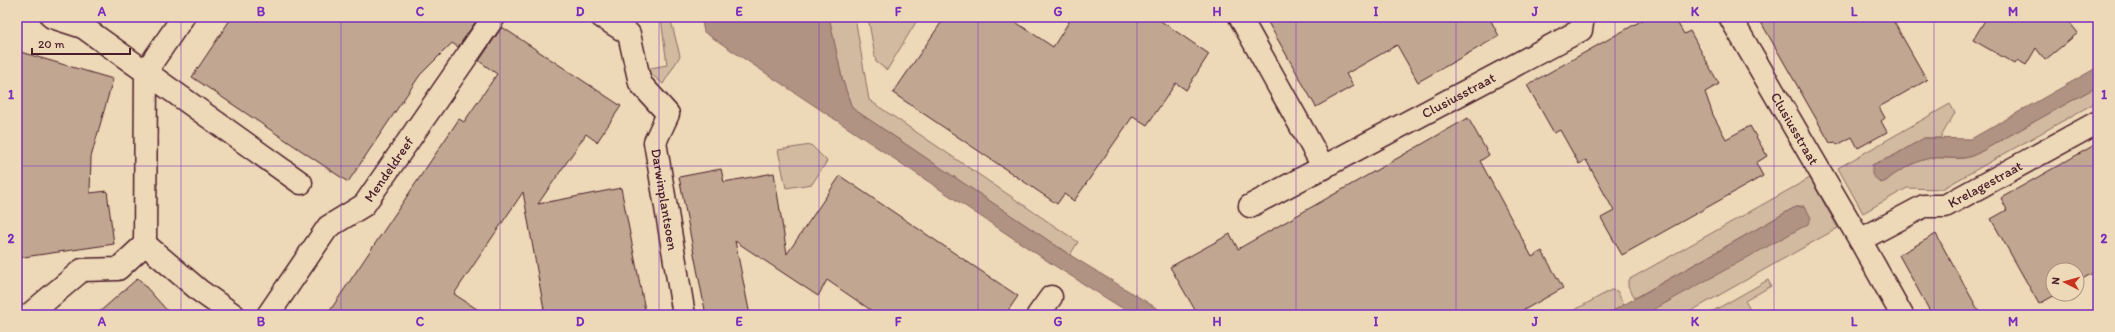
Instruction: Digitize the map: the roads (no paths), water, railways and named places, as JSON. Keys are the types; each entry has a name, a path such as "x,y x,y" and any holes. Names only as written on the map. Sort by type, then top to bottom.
{"street":[{"path":"52,17 83,27 301,183"},
{"path":"29,315 82,270 118,269 144,244 146,71 183,17"},
{"name":"Mendeldreef","path":"268,315 328,228 364,205 494,17"},
{"name":"Darwinplantsoen","path":"602,17 629,34 640,83 668,114 655,142 684,315"},
{"path":"1240,17 1324,168"},
{"name":"Clusiusstraat","path":"1250,206 1582,30 1583,17"},
{"name":"Clusiusstraat","path":"1730,17 1860,240"},
{"name":"Krelagestraat","path":"1860,240 1924,206 1945,206 2098,122"},
{"path":"1860,240 1902,315"},
{"path":"144,244 200,291 234,315"},
{"path":"1038,315 1051,297"}]}
